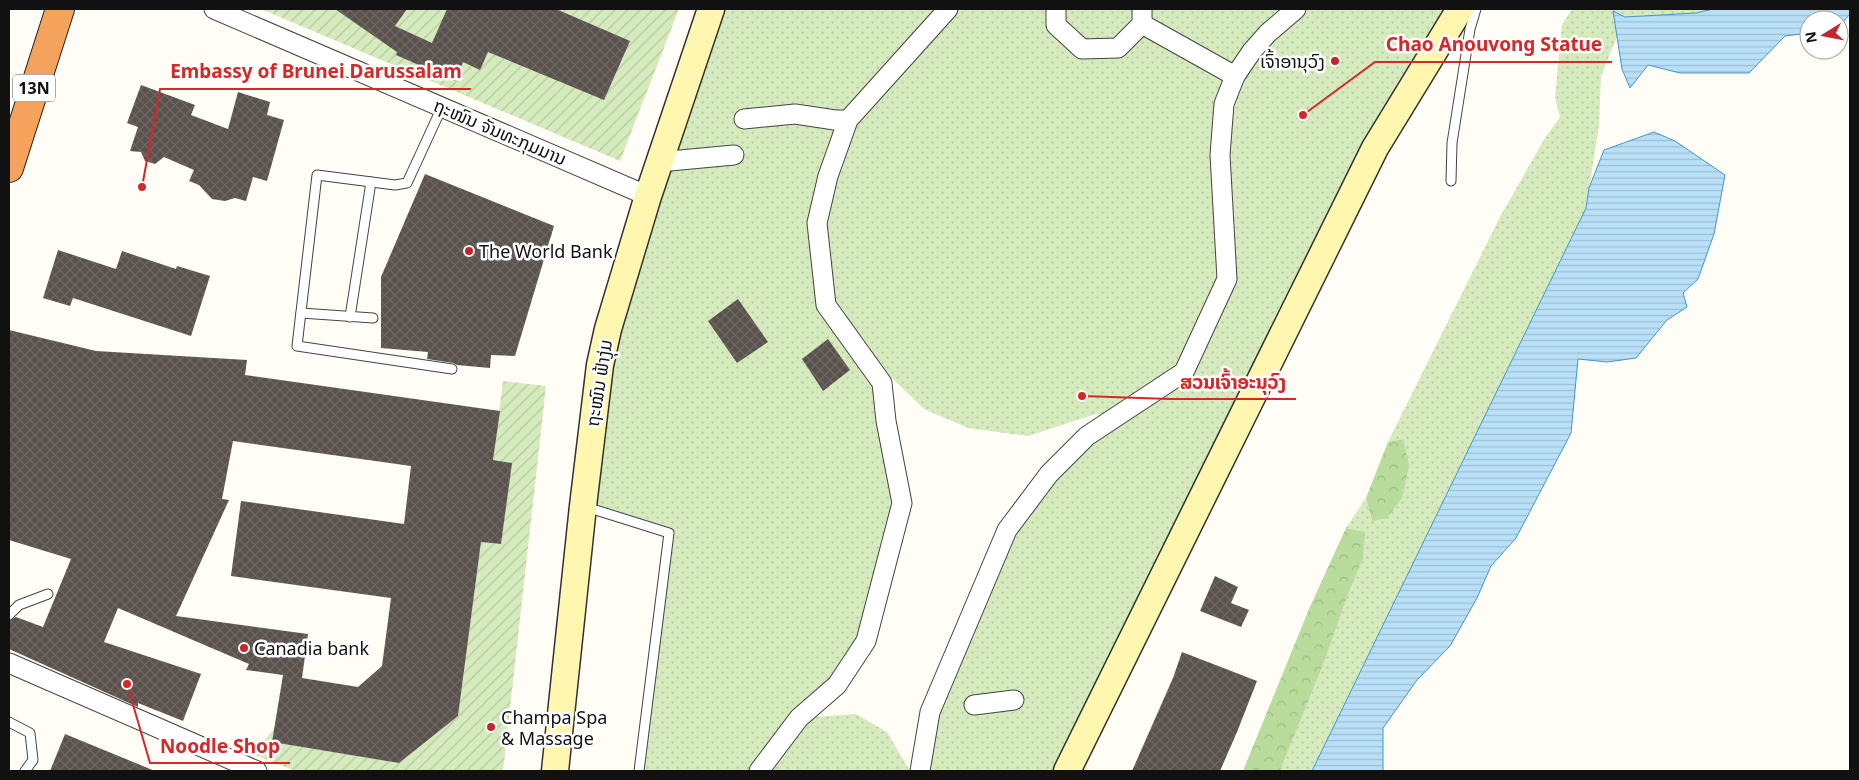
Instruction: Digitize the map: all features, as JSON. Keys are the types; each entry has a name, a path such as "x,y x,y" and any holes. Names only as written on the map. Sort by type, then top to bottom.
{"highway":[{"name":"13N","path":"10,157 60,9"}],"street":[{"name":"ຖະໜົນ ຈັນທະກຸມມານ","path":"214,9 648,196"},
{"name":"ຖະໝົນ ຟ້າງຸ່ມ","path":"555,771 600,365 608,330 648,196 711,9"},
{"path":"759,771 799,718 837,685 866,641 902,503 886,421 882,383 826,305 817,223 828,176 848,120 948,9"},
{"path":"1056,9 1056,25 1082,49 1118,48 1142,17 1235,76"},
{"path":"920,771 930,712 1007,530 1049,474 1087,436 1184,372 1227,279 1220,155 1224,104 1235,76 1252,50 1268,33 1296,9"},
{"path":"1067,771 1375,148 1460,9"},
{"path":"744,119 795,114 848,120"},
{"path":"659,162 734,155"},
{"path":"9,664 257,771"},
{"path":"974,705 1014,700"}],"lane":[{"path":"1451,181 1452,142 1470,29 1476,9"},
{"path":"442,107 408,183 395,185 317,175 297,346 452,369"},
{"path":"350,317 371,182"},
{"path":"301,313 373,318"},
{"path":"583,506 669,533 639,771"},
{"path":"9,615 19,605 48,594"},
{"path":"9,722 30,733 33,760 25,771"}],"green space":[{"path":"261,9 679,9 620,161"},
{"path":"711,9 1460,9 1067,771 920,771 930,712 1007,530 1107,424 1099,413 1028,436 968,428 924,409 892,378 882,383 902,503 866,641 800,718 856,714 887,732 910,771 639,771 669,533 583,506 600,365"},
{"path":"1572,9 1713,9 1696,13 1625,17 1601,76 1599,125 1586,208 1312,771 1280,771 1363,559 1364,532 1346,528 1366,498 1372,521 1403,439 1388,442 1500,217 1545,138 1560,117 1555,98 1562,25"},
{"path":"503,381 546,386 503,771 295,771 253,754 274,729 273,742 399,763 458,716 481,542 501,544 511,463 493,460"},
{"path":"1403,439 1409,465 1402,498 1387,518 1372,521 1366,498 1388,442"},
{"path":"1346,528 1365,532 1363,559 1280,771 1243,771 1309,609"}],"water":[{"path":"1713,9 1850,9 1849,15 1849,10 1799,10 1799,34 1785,36 1749,73 1680,73 1648,65 1630,88 1622,69 1613,11 1625,17 1696,13"},
{"path":"1654,132 1675,141 1725,175 1714,234 1698,279 1683,293 1687,307 1667,320 1636,358 1607,362 1578,359 1571,433 1516,538 1491,566 1477,598 1450,646 1417,680 1383,728 1383,771 1312,771 1586,208 1589,188 1604,150"}],"building":[{"path":"335,9 407,9 395,26 432,43 447,9 556,9 630,41 604,100 488,52 480,70 463,62 455,81 396,55 397,52"},
{"path":"141,85 195,105 191,115 228,129 238,92 270,102 267,115 284,120 267,181 253,177 246,201 235,198 225,201 212,199 199,185 189,181 194,170 164,157 155,164 145,161 141,152 130,151 138,127 127,123"},
{"name":"The World Bank","path":"425,174 554,226 515,356 491,355 490,368 457,365 427,359 428,352 381,348 381,277"},
{"path":"58,250 116,269 122,251 176,269 177,266 210,276 191,336 73,298 70,306 43,298"},
{"path":"738,299 768,342 737,363 708,321"},
{"path":"9,330 96,351 247,360 245,375 500,411 493,460 512,463 501,544 481,542 458,716 399,763 272,742 283,675 246,670 249,664 118,608 104,642 201,674 183,721 138,703 138,707 9,649 9,621 16,617 43,627 71,559 9,540","holes":["233,441 411,466 404,524 241,501 231,576 391,598 382,666 358,687 302,678 308,634 176,616 229,500 222,499"]},
{"path":"828,339 850,370 823,391 802,359"},
{"path":"1215,576 1238,587 1231,603 1249,610 1241,627 1200,611"},
{"path":"1182,652 1257,681 1237,732 1220,771 1132,771 1173,678"},
{"path":"65,734 155,771 50,771"}],"place":[{"name":"ເຈົ້າອານຸວົງ","path":"1335,61"},
{"name":"Chao Anouvong Statue","path":"1303,115"},
{"name":"Embassy of Brunei Darussalam","path":"142,187"},
{"name":"The World Bank","path":"469,251"},
{"name":"ສວນເຈົ້າອະນຸວົງ","path":"1082,396"},
{"name":"Canadia bank","path":"244,648"},
{"name":"Noodle Shop","path":"127,684"},
{"name":"Champa Spa & Massage","path":"491,727"}]}
